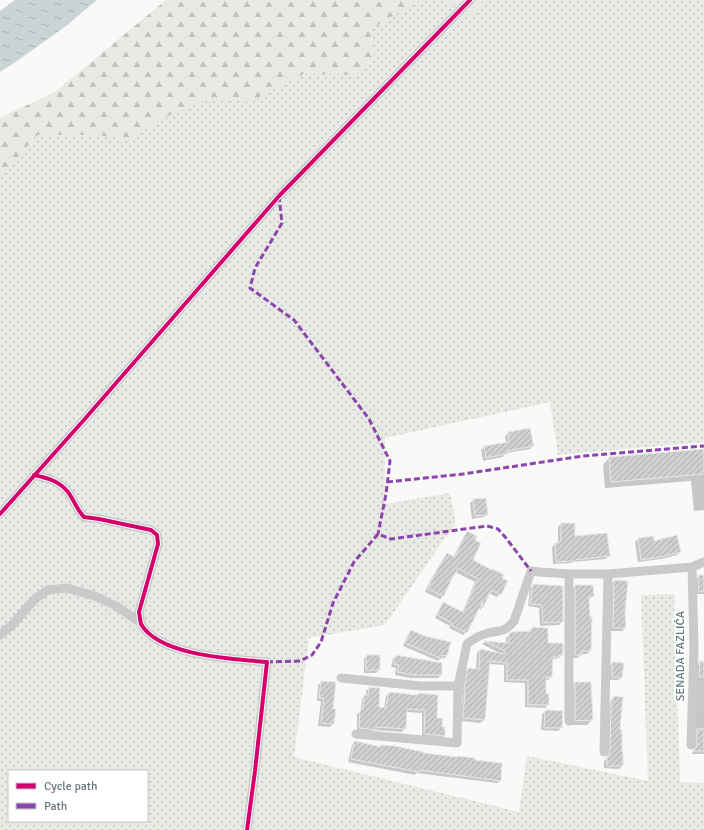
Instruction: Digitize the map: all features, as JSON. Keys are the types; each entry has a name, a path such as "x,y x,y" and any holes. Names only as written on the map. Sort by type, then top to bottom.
{"street":[{"path":"0,514 279,196 470,0"},
{"path":"34,475 50,478 62,486 69,493 79,512 84,517 151,530 157,535 158,544 139,612 141,623"},
{"path":"356,734 457,743 458,686 467,644 478,637 488,633 504,630 509,627 514,621 531,571 569,574 608,574 692,568 704,562"},
{"name":"SENADA FAZLIĆA","path":"691,745 694,648 692,568"},
{"path":"569,574 569,721"},
{"path":"604,752 608,574"},
{"path":"0,634 12,625 35,599 48,590 67,588 95,596 116,606 141,623 158,641 180,649 210,656 267,662 256,771 247,830"},
{"path":"341,678 422,686 458,686"}],"green space":[{"path":"166,0 704,0 704,442 558,455 550,402 385,438 385,504 450,493 456,522 385,625 309,638 294,757 519,812 527,756 648,781 641,595 674,594 680,782 704,783 704,830 0,830 0,118 55,92"},
{"path":"166,0 424,0 372,28 374,59 359,75 303,74 250,102 212,99 173,113 128,140 99,135 37,135 3,175 0,169 0,118 55,92"},
{"path":"444,0 484,0 473,16"}],"water":[{"path":"15,0 97,0 66,26 0,72 0,11"}],"building":[{"path":"530,428 534,446 507,451 507,454 486,458 484,446 509,442 508,432"},
{"path":"704,449 704,474 611,482 609,457"},
{"path":"486,498 488,515 475,516 473,499"},
{"path":"561,523 575,523 575,536 607,533 610,556 556,562 555,543 561,542"},
{"path":"467,531 477,536 475,540 481,543 473,560 504,575 502,578 508,581 501,595 491,590 483,608 483,601 467,633 451,625 452,623 437,615 443,602 463,612 478,579 458,568 444,596 428,589 447,553 455,557"},
{"path":"677,535 681,552 641,560 638,538 654,536 654,541"},
{"path":"698,575 704,575 704,591 699,592"},
{"path":"614,580 628,581 625,613 626,628 613,628"},
{"path":"533,584 563,586 563,622 543,623 542,605 530,604"},
{"path":"575,585 593,585 594,596 589,597 590,617 592,617 591,651 582,651 582,655 575,655"},
{"path":"532,627 548,628 548,643 563,643 563,655 553,657 552,677 546,677 546,694 549,694 549,705 528,705 528,680 507,680 507,663 490,661 485,720 463,718 464,691 468,668 479,669 480,649 504,654 505,651 484,641 509,643 509,634 512,632 532,631"},
{"path":"411,630 425,636 451,642 447,656 442,655 442,659 405,643"},
{"path":"366,655 380,655 380,670 366,670"},
{"path":"396,655 442,663 442,675 414,675 397,672 399,665 394,664"},
{"path":"700,661 704,661 704,677 699,677"},
{"path":"612,662 624,663 622,678 612,677"},
{"path":"321,681 336,682 333,709 336,709 334,724 321,723 324,698 319,698"},
{"path":"575,682 591,682 593,720 575,721"},
{"path":"369,687 380,688 379,707 386,708 389,692 417,695 418,693 438,695 437,718 443,718 442,727 445,727 445,736 424,734 425,710 407,709 406,729 376,727 376,730 359,728 360,710 363,710 364,695 368,695"},
{"path":"613,696 623,697 620,730 622,730 623,766 607,766 607,757 610,752 611,701 613,701"},
{"path":"545,710 563,711 562,728 544,728"},
{"path":"697,729 704,729 704,751 693,751 697,746"},
{"path":"354,741 381,747 381,745 395,746 423,753 475,758 475,760 502,763 501,781 419,770 419,772 351,759"}],"marked path":[{"path":"279,196 282,223 255,268 250,288 294,320 369,419 390,461 386,494 378,534"},
{"path":"387,482 463,474 583,456 704,446"},
{"path":"267,662 300,661 312,655 321,642 333,603 354,562 378,534 391,539 487,526 498,529 531,571"}],"cycle path":[{"path":"0,514 279,196 470,0"},
{"path":"34,475 49,479 65,488 84,517 151,530 157,535 158,544 139,612 141,624 150,635 164,643 198,654 267,662 247,830"}]}
